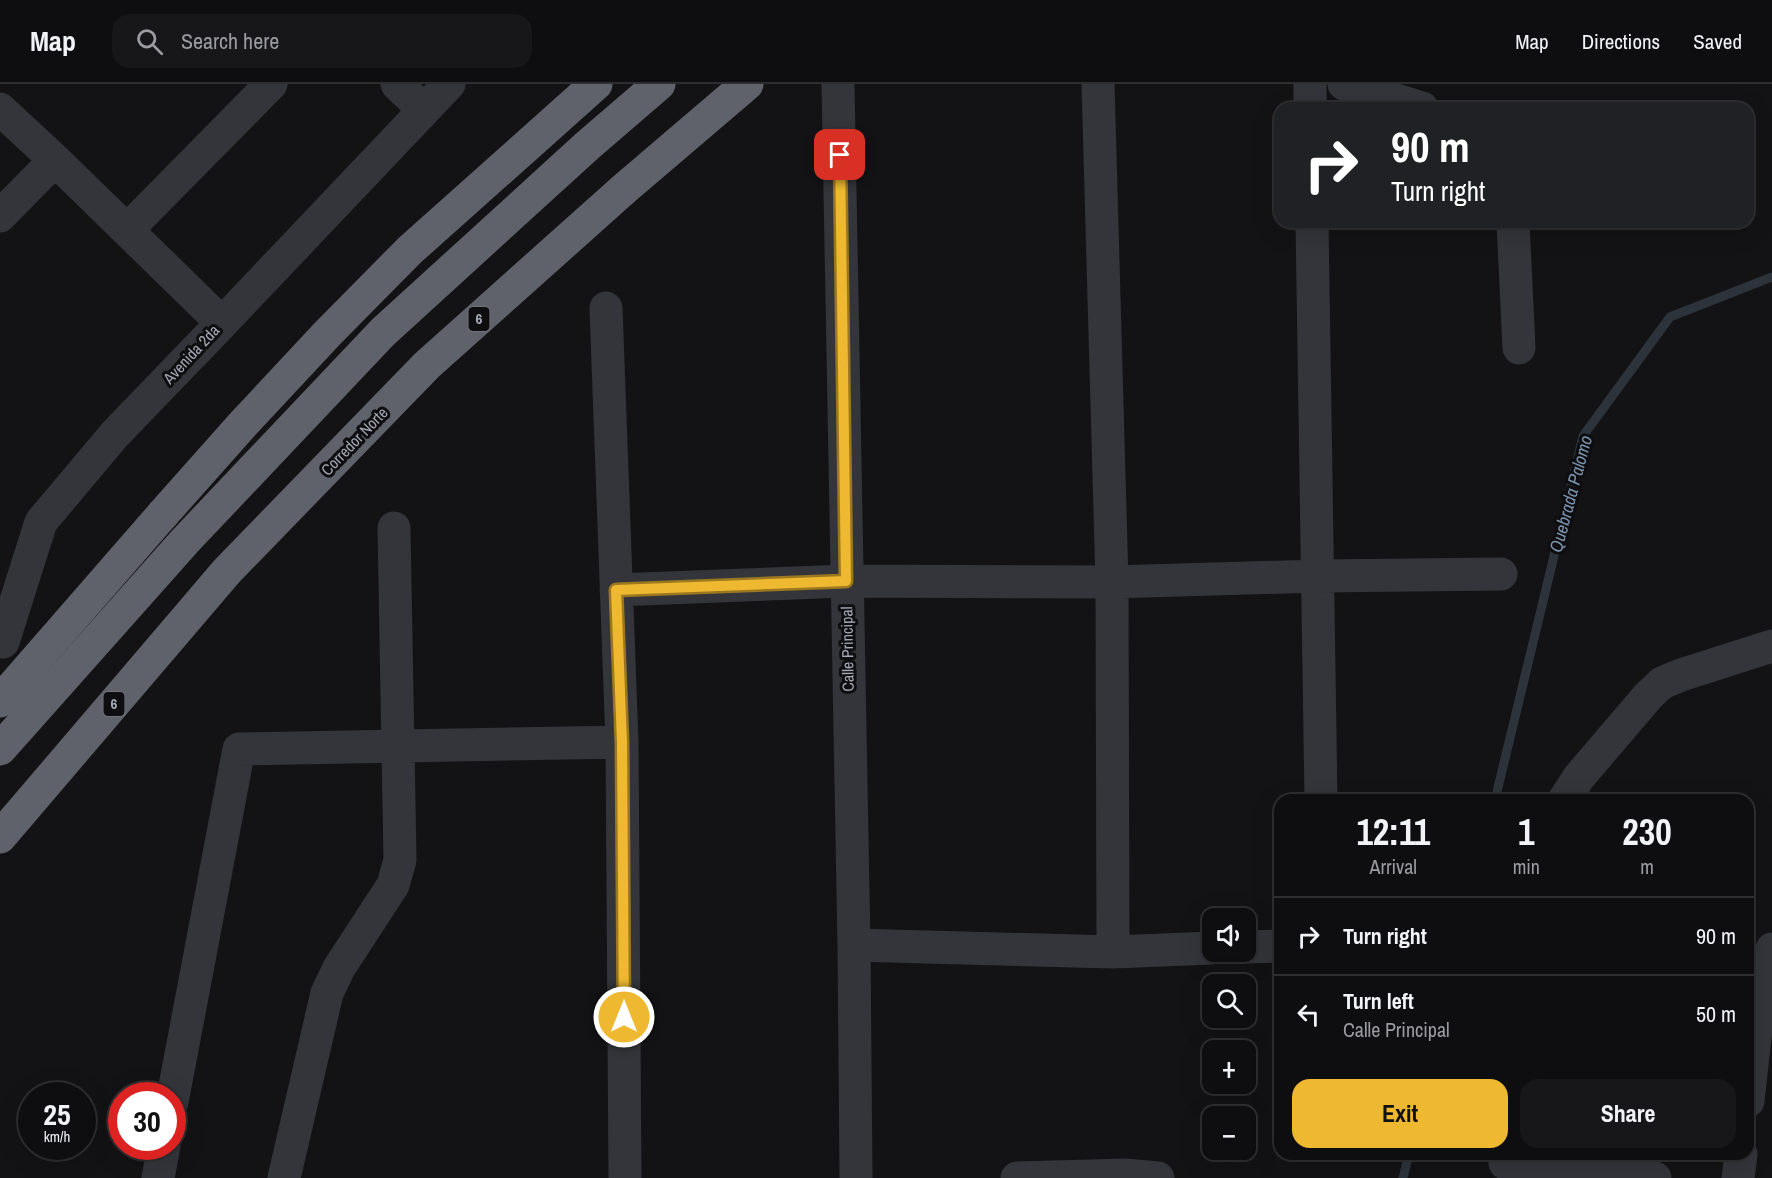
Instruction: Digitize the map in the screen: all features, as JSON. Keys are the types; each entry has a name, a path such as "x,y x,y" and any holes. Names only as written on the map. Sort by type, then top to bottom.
{"highway":[{"path":"0,701 251,416 327,334 410,250 596,84"},
{"path":"0,749 185,541 383,332 586,146 659,84"},
{"name":"Corredor Norte","path":"0,837 227,571 427,365 624,189 747,84"}],"street":[{"path":"127,230 271,84"},
{"path":"397,84 424,110"},
{"path":"222,323 449,84"},
{"name":"Calle Principal","path":"838,84 854,945 856,1178"},
{"path":"1098,84 1112,582 1113,952"},
{"path":"1310,84 1310,102"},
{"path":"1344,84 1402,102"},
{"name":"Avenida 2da","path":"0,109 222,323 115,434 41,522 9,590 2,643"},
{"path":"0,216 55,160"},
{"path":"1312,228 1321,794"},
{"path":"1513,228 1519,348"},
{"path":"606,309 622,742 625,1178"},
{"path":"284,1178 327,993 339,968 393,885 400,860 394,528"},
{"path":"616,590 846,581 1112,582 1501,574"},
{"path":"0,711 12,652 2,643"},
{"path":"1567,794 1642,703 1662,683 1772,646"},
{"path":"176,1082 239,749 622,742"},
{"path":"854,945 1113,952 1202,948"},
{"path":"1256,947 1274,946"},
{"path":"1754,1046 1758,1010 1772,949"},
{"path":"158,1178 161,1160"},
{"path":"1738,1178 1740,1160"},
{"path":"1504,1165 1655,1178"},
{"path":"1017,1178 1125,1176 1158,1178"}],"waterway":[{"name":"Quebrada Palomo","path":"1496,794 1583,436 1670,317 1772,277"},
{"name":"Quebrada Palomo","path":"1403,1178 1408,1160"}],"route":[{"path":"624,1017 622,742 616,590 846,581 840,155"}]}
